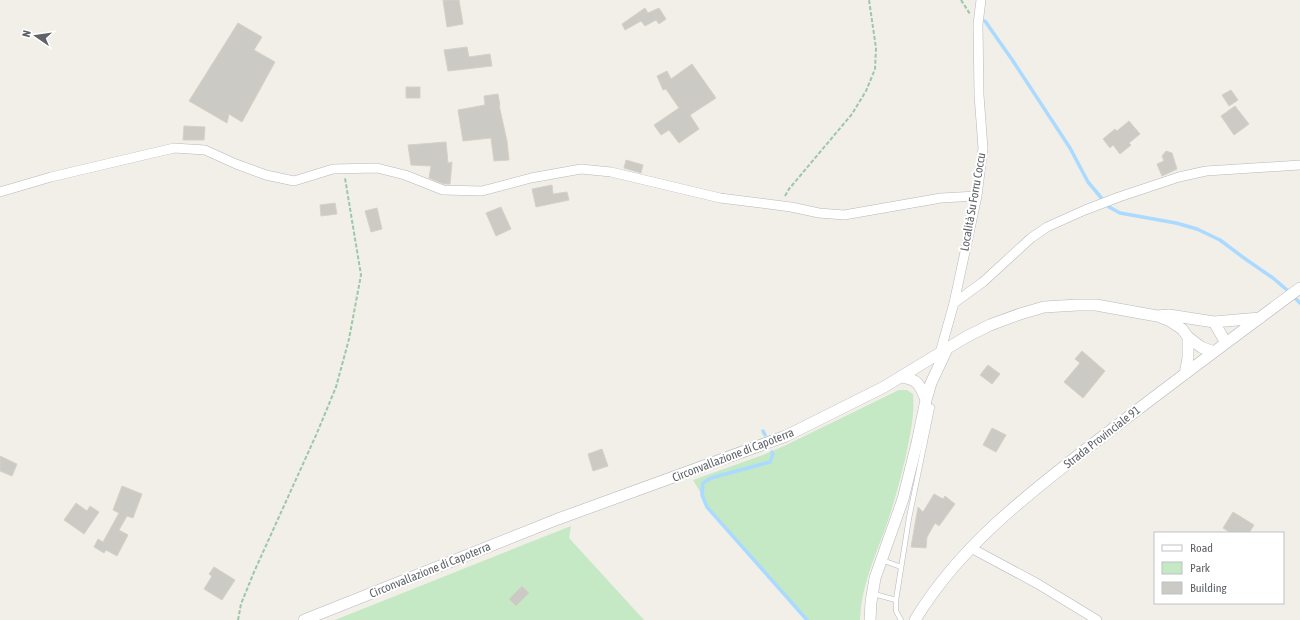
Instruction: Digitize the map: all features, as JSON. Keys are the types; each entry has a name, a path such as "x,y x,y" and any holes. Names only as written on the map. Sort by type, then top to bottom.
{"street":[{"name":"Località Su Forru Coccu","path":"943,351 946,331 954,303 977,196 982,148 979,95 978,24 981,0"},
{"path":"0,192 51,177 174,148 205,150 236,164 294,181 333,169 377,168 405,175 444,190 482,191 531,178 581,169 611,172 720,198 819,213 844,214 941,198 977,196"},
{"path":"954,303 983,282 1031,238 1047,227 1069,217 1119,197 1179,177 1206,171 1300,164"},
{"name":"Strada Provinciale 91","path":"924,606 971,548 994,524 1037,487 1184,374 1300,288"},
{"name":"Circonvallazione di Capoterra","path":"304,620 558,519 786,436 884,387 962,339 990,325 1020,314 1044,307 1064,305 1096,305 1157,316"},
{"path":"1157,316 1169,315 1214,322 1260,318"},
{"path":"1157,316 1182,329 1188,337 1201,347 1214,352"},
{"path":"1214,322 1226,343"},
{"path":"946,331 950,336 962,339"},
{"path":"1184,374 1188,358 1188,337"},
{"path":"870,620 872,594 881,560 903,499 917,443 925,402 943,351"},
{"path":"901,377 910,378 917,382 925,402"},
{"path":"971,548 1038,584 1097,620"},
{"path":"906,620 924,606"},
{"path":"915,620 924,606"}],"lane":[{"path":"901,620 896,611 896,600 909,518 932,407 925,402"},
{"path":"881,560 901,567"},
{"path":"872,594 896,600"}],"path":[{"path":"780,206 789,189 852,114 866,91 874,69 876,48 869,0"},
{"path":"238,620 241,604 254,572 317,433 336,387 349,339 361,275 344,169"}],"green space":[{"path":"899,390 907,390 913,394 913,417 904,465 893,504 865,586 860,620 807,620 707,507 693,480 784,446"},
{"path":"571,526 569,538 644,620 335,620"}],"building":[{"path":"443,0 459,0 463,24 447,27"},
{"path":"645,8 648,13 659,8 666,19 659,24 656,20 645,26 641,21 625,30 622,24"},
{"path":"238,23 262,37 254,50 275,62 242,122 229,114 227,123 189,101"},
{"path":"467,47 469,57 490,54 492,66 448,71 444,50"},
{"path":"692,64 716,98 690,115 699,129 679,143 669,130 661,135 654,125 679,108 666,89 663,90 657,76 667,71 671,79"},
{"path":"406,87 420,87 420,98 406,98"},
{"path":"1231,90 1238,100 1229,106 1222,95"},
{"path":"498,94 509,160 494,161 491,138 463,141 458,110 485,105 484,96"},
{"path":"1235,106 1249,124 1234,135 1221,116"},
{"path":"1129,121 1140,134 1129,143 1131,145 1120,154 1113,145 1110,148 1103,139 1115,129 1117,131"},
{"path":"184,126 205,127 204,140 183,140"},
{"path":"446,142 448,163 452,162 450,184 444,184 429,178 431,166 411,165 408,145"},
{"path":"1166,151 1172,153 1177,169 1162,176 1157,164 1164,161 1162,156"},
{"path":"626,160 643,165 641,173 624,168"},
{"path":"552,185 553,194 567,192 569,200 536,207 532,189"},
{"path":"335,203 337,214 321,216 320,205"},
{"path":"501,207 511,229 496,236 486,213"},
{"path":"377,208 382,229 371,232 365,211"},
{"path":"1082,351 1105,371 1083,398 1064,382 1080,363 1075,359"},
{"path":"988,365 1000,374 992,384 980,375"},
{"path":"992,428 1006,435 996,452 983,445"},
{"path":"602,449 608,466 593,471 588,454"},
{"path":"0,456 17,464 12,476 0,471"},
{"path":"122,486 142,494 133,518 127,516 119,530 128,535 117,556 106,550 104,553 94,547 98,539 103,542 119,513 113,510"},
{"path":"934,494 943,499 945,496 955,504 939,526 935,523 927,537 926,548 911,547 918,507 923,512"},
{"path":"76,503 87,511 90,506 99,512 84,534 64,520"},
{"path":"1233,512 1254,525 1250,532 1229,532 1223,528"},
{"path":"214,567 235,580 222,600 204,589 212,576 209,574"},
{"path":"522,586 529,593 516,606 509,599"}],"waterway":[{"path":"985,21 1070,148 1088,182 1109,207 1120,213 1176,223 1197,229 1220,240 1273,278 1287,290"},
{"path":"1296,299 1300,303"},
{"path":"763,431 765,435"},
{"path":"772,452 773,454 770,462 711,478 703,483 702,495 707,507 807,620"}]}
